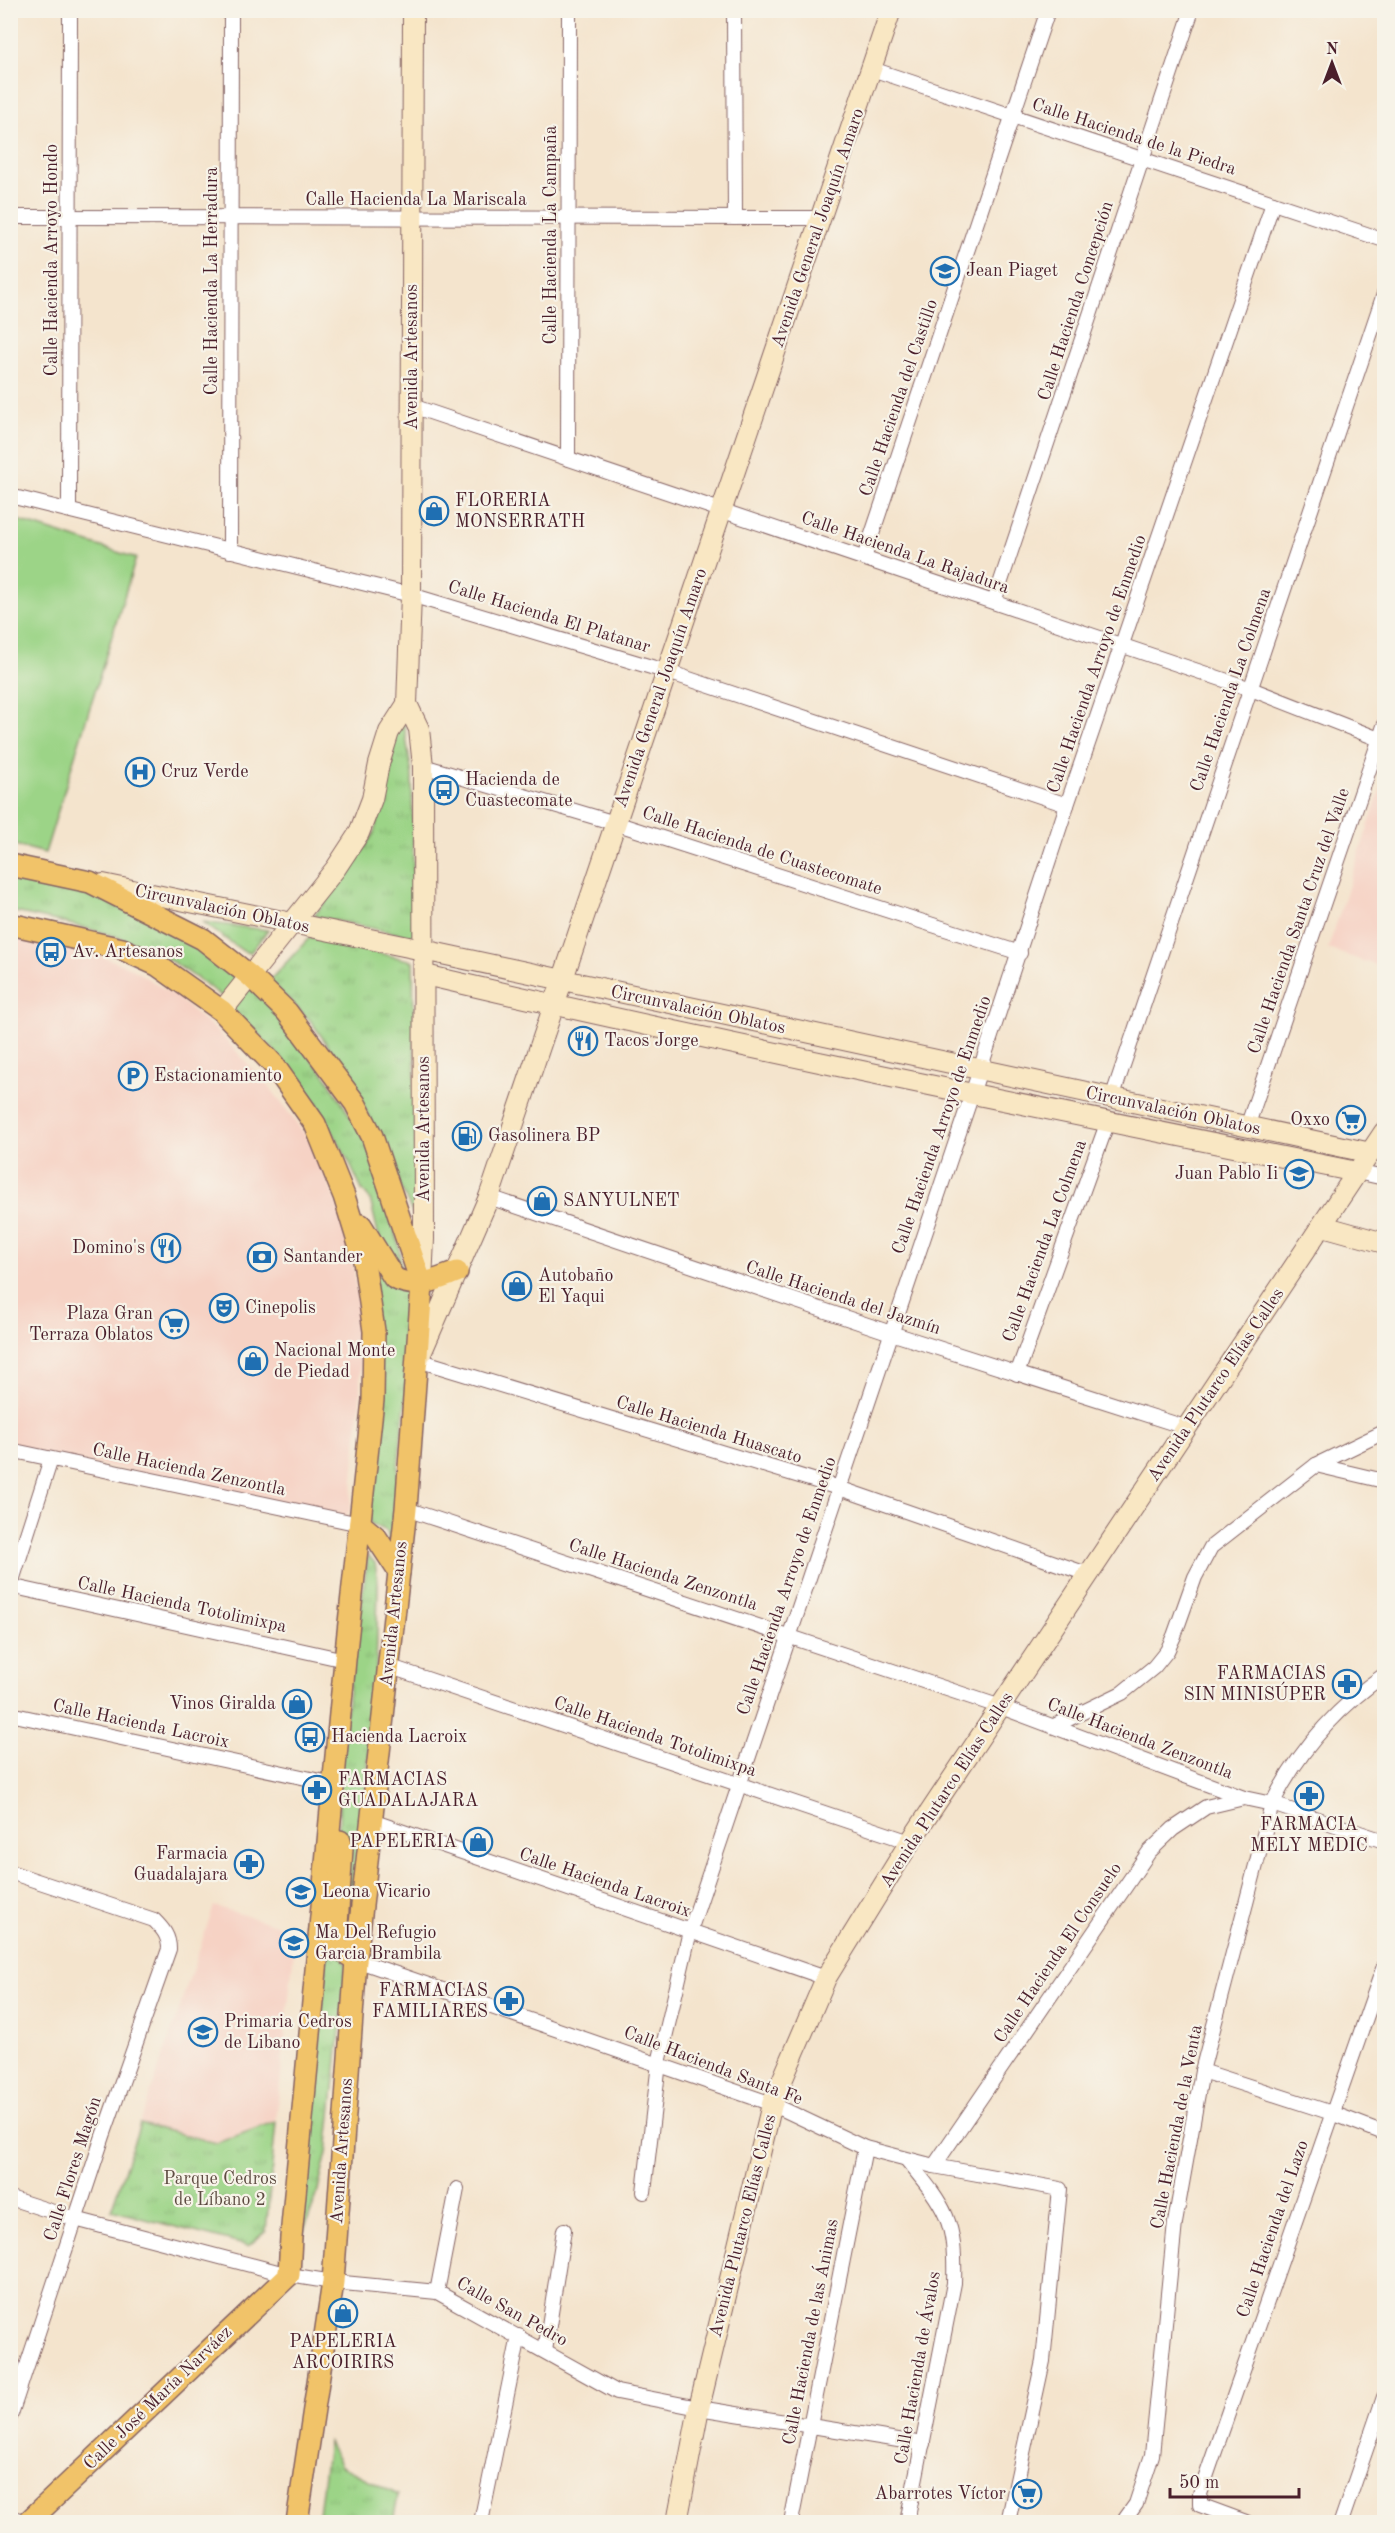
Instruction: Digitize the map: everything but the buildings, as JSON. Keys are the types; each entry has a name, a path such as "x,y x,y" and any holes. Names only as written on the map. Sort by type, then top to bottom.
{"main road":[{"name":"Circunvalación Oblatos","path":"10,865 90,882"},
{"path":"90,882 202,939 250,976 286,1012 355,1103 372,1136 422,1285"},
{"path":"10,924 122,949 156,965 222,1011 273,1064 315,1124 344,1196 364,1261 374,1331 373,1400 345,1660 290,2275"},
{"path":"344,1196 394,1278 422,1285 457,1272"},
{"name":"Avenida Artesanos","path":"297,2523 333,2282 356,1960 406,1509 422,1285"},
{"path":"360,1524 376,1537 399,1572"},
{"path":"331,1809 342,1849 336,1940 339,1949 356,1960"},
{"name":"Calle José María Narváez","path":"28,2523 290,2275"}],"street":[{"name":"Calle Hacienda Arroyo Hondo","path":"69,510 70,10"},
{"name":"Calle Hacienda La Herradura","path":"230,551 231,10"},
{"name":"Avenida Artesanos","path":"413,10 411,596 408,704 419,729 423,766 425,975 422,1285"},
{"name":"Calle Hacienda La Campaña","path":"568,459 569,10"},
{"path":"734,10 735,218"},
{"name":"Avenida General Joaquín Amaro","path":"418,1360 489,1197 891,10"},
{"name":"Calle Hacienda del Castillo","path":"864,558 1048,10"},
{"name":"Calle Hacienda Concepción","path":"994,602 1192,10"},
{"name":"Calle Hacienda de la Piedra","path":"872,69 1384,240"},
{"name":"Calle Hacienda Arroyo de Enmedio","path":"644,2193 659,2063 690,1931 1020,952 1067,805 1123,646 1272,202"},
{"name":"Calle Hacienda La Mariscala","path":"10,216 821,218"},
{"name":"Calle Hacienda La Colmena","path":"1112,1098 1384,294"},
{"name":"Calle Hacienda La Rajadura","path":"412,406 1383,735"},
{"name":"Calle Hacienda El Platanar","path":"10,496 411,596 668,672 1067,805"},
{"path":"222,1011 336,868 359,833 372,799 379,764 389,732 408,704"},
{"name":"Calle Hacienda Santa Cruz del Valle","path":"1246,1127 1383,735"},
{"name":"Calle Hacienda de Cuastecomate","path":"423,766 615,823 1020,952"},
{"name":"Circunvalación Oblatos","path":"90,882 423,950 1378,1155"},
{"name":"Circunvalación Oblatos","path":"425,975 553,1005 972,1094 1384,1178"},
{"name":"Calle Hacienda La Colmena","path":"1017,1374 1108,1121"},
{"name":"Avenida Plutarco Elías Calles","path":"676,2523 699,2408 772,2103 826,1978 910,1842 1357,1172 1378,1155 1384,1132"},
{"name":"Calle Hacienda del Jazmín","path":"489,1197 891,1333 1188,1428"},
{"path":"1323,1226 1384,1243"},
{"name":"Calle Hacienda Huascato","path":"418,1360 839,1488 1089,1575"},
{"path":"1054,1726 1122,1693 1154,1667 1167,1651 1195,1577 1211,1547 1316,1465 1384,1432"},
{"name":"Calle Hacienda Zenzontla","path":"10,1450 360,1524"},
{"path":"11,1586 51,1459"},
{"path":"1316,1465 1384,1481"},
{"name":"Calle Hacienda Zenzontla","path":"406,1509 1001,1707 1244,1798 1272,1804 1384,1841"},
{"name":"Calle Hacienda Totolimixpa","path":"11,1586 345,1660"},
{"name":"Calle Hacienda Totolimixpa","path":"388,1666 910,1842"},
{"name":"Calle Hacienda de la Venta","path":"1123,2523 1136,2504 1152,2456 1175,2223 1202,2070 1272,1804 1287,1774 1329,1720 1356,1694 1384,1675"},
{"name":"Calle Hacienda Lacroix","path":"10,1714 334,1784"},
{"name":"Calle Hacienda El Consuelo","path":"934,2166 1149,1852 1173,1829 1206,1807 1244,1798"},
{"name":"Calle Hacienda Lacroix","path":"372,1821 826,1978"},
{"name":"Calle Flores Magón","path":"10,1872 154,1920 166,1934 169,1949 75,2219 10,2416"},
{"name":"Calle Hacienda Santa Fe","path":"356,1960 772,2103 865,2148 934,2166 1060,2189 1044,2361 1008,2523"},
{"name":"Calle Hacienda del Lazo","path":"1246,2523 1200,2505 1200,2494 1384,1966"},
{"path":"1202,2070 1332,2113 1384,2133"},
{"name":"Calle Hacienda de las Ánimas","path":"791,2523 865,2148"},
{"name":"Calle Hacienda de Ávalos","path":"907,2160 939,2199 953,2236 955,2259 954,2283 907,2523"},
{"path":"437,2292 457,2189"},
{"name":"Calle San Pedro","path":"10,2198 75,2219 290,2275 333,2282 437,2292 617,2391 699,2408 923,2444"},
{"path":"545,2351 564,2230"},
{"path":"481,2523 519,2336"},
{"path":"1341,2523 1384,2397"},
{"path":"10,2517 28,2523"}],"shaded area":[{"path":"1384,778 1384,968 1328,949"},
{"path":"11,936 93,953 131,968 175,996 218,1032 268,1085 312,1144 338,1207 354,1270 360,1320 360,1402 350,1510 347,1516 11,1447"},
{"path":"214,1906 296,1931 276,2121 217,2143 140,2124"}],"green space":[{"path":"11,518 136,558 45,853 11,844"},
{"path":"403,718 412,775 414,937 314,916 350,871 374,833 391,765 395,733"},
{"path":"11,875 96,893 179,933 237,976 223,997 168,959 132,942 87,928 11,911"},
{"path":"202,922 268,930 250,953 243,951"},
{"path":"310,937 413,961 417,1223 352,1080 310,1020 269,981"},
{"path":"250,987 267,1004 327,1078 372,1152 398,1242 402,1272 382,1250 370,1199 362,1190 323,1116 272,1048 231,1010"},
{"path":"375,1268 404,1292 413,1295 410,1365 390,1548 387,1531 370,1523"},
{"path":"368,1555 375,1563 378,1583 376,1677 351,1947 340,1933 342,1839 339,1828 340,1756"},
{"path":"332,1933 346,1964 341,2022 327,2153 316,2198 300,2241 327,1957"},
{"name":"Parque Cedros de Líbano 2","path":"276,2121 266,2231 248,2246 111,2210 140,2124 217,2143"},
{"path":"328,2442 341,2466 398,2495 393,2522 318,2522"}],"place":[{"name":"Jean Piaget","path":"945,271"},
{"name":"FLORERIA MONSERRATH","path":"434,511"},
{"name":"Cruz Verde","path":"140,772"},
{"name":"Hacienda de Cuastecomate","path":"444,790"},
{"name":"Av. Artesanos","path":"51,952"},
{"name":"Tacos Jorge","path":"583,1041"},
{"name":"Estacionamiento","path":"133,1076"},
{"name":"Oxxo","path":"1351,1120"},
{"name":"Gasolinera BP","path":"467,1136"},
{"name":"Juan Pablo Ii","path":"1299,1174"},
{"name":"SANYULNET","path":"542,1201"},
{"name":"Domino's","path":"166,1248"},
{"name":"Santander","path":"262,1257"},
{"name":"Autobaño El Yaqui","path":"517,1286"},
{"name":"Cinepolis","path":"224,1308"},
{"name":"Plaza Gran Terraza Oblatos","path":"174,1324"},
{"name":"Nacional Monte de Piedad","path":"253,1361"},
{"name":"FARMACIAS SIN MINISÚPER","path":"1347,1684"},
{"name":"Vinos Giralda","path":"297,1704"},
{"name":"Hacienda Lacroix","path":"310,1737"},
{"name":"FARMACIAS GUADALAJARA","path":"317,1790"},
{"name":"FARMACIA MELY MEDIC","path":"1309,1796"},
{"name":"PAPELERIA","path":"478,1842"},
{"name":"Farmacia Guadalajara","path":"249,1864"},
{"name":"Leona Vicario","path":"301,1892"},
{"name":"Ma Del Refugio Garcia Brambila","path":"294,1943"},
{"name":"FARMACIAS FAMILIARES","path":"509,2001"},
{"name":"Primaria Cedros de Libano","path":"203,2032"},
{"name":"PAPELERIA ARCOIRIRS","path":"343,2313"},
{"name":"Abarrotes Víctor","path":"1027,2494"}]}
